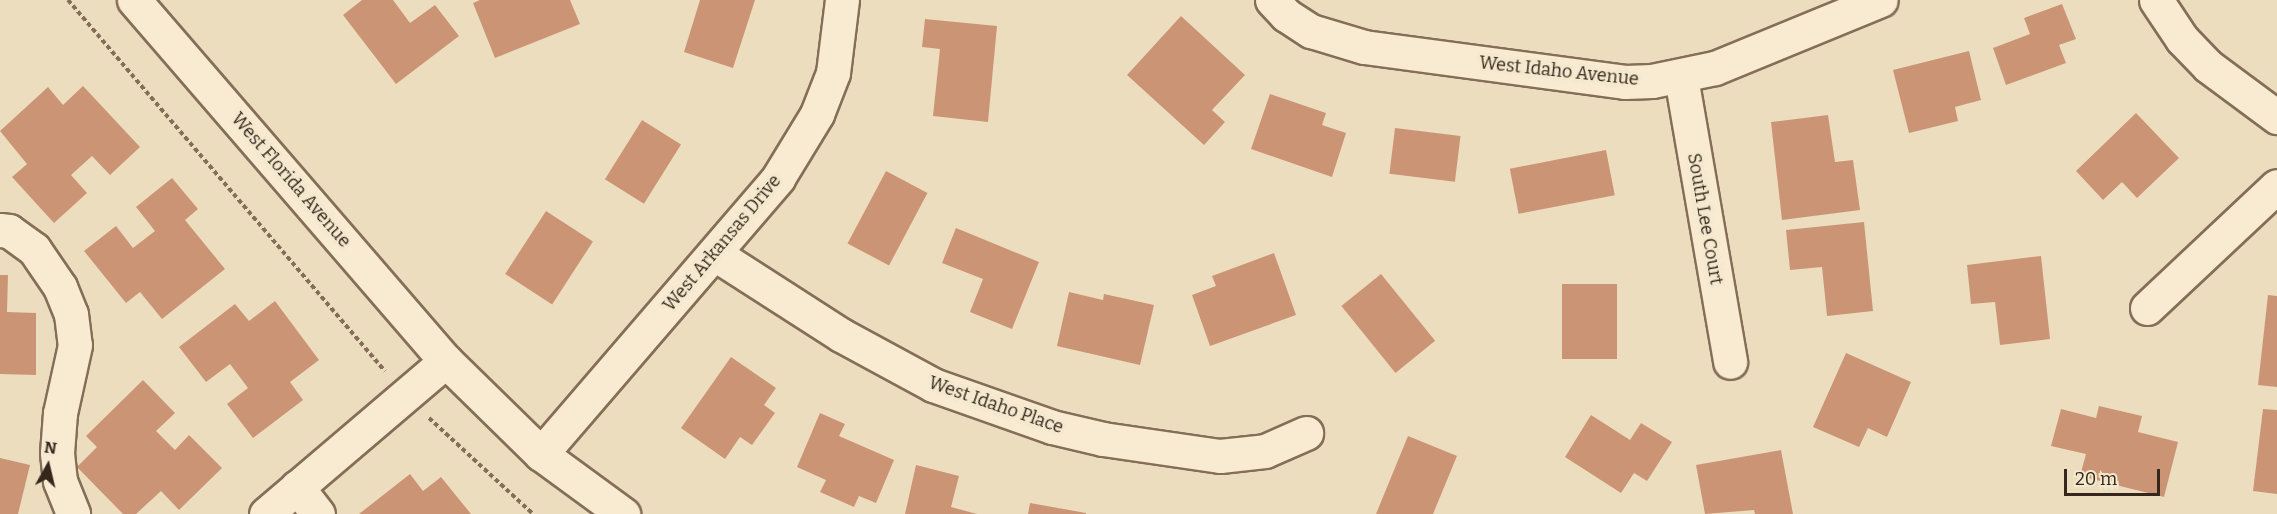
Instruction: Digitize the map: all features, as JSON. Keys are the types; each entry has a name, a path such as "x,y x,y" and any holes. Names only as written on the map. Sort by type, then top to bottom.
{"street":[{"name":"West Florida Avenue","path":"134,0 446,361 541,454 623,514"},
{"name":"West Arkansas Drive","path":"541,454 778,178 817,114 833,73 842,0"},
{"name":"West Idaho Avenue","path":"1272,0 1286,15 1311,30 1364,47 1625,82 1681,76 1751,56 1881,0"},
{"path":"2156,0 2182,39 2208,66 2277,117"},
{"name":"South Lee Court","path":"1681,76 1730,362"},
{"path":"2147,308 2277,186"},
{"path":"0,230 9,231 40,256 60,287 71,314 75,345 60,413 57,453 60,481 73,514"},
{"name":"West Idaho Place","path":"715,254 841,335 923,380 1052,427 1103,439 1220,456 1265,451 1306,433"},
{"path":"266,514 446,361"},
{"path":"297,487 318,514"}],"path":[{"path":"68,0 405,395 469,459 533,514"}],"building":[{"path":"362,0 393,0 410,23 435,5 459,36 396,84 343,15"},
{"path":"480,0 570,0 580,24 495,58 473,3"},
{"path":"700,0 755,0 733,68 684,52"},
{"path":"2062,4 2076,39 2059,45 2066,63 2006,85 1993,48 2030,34 2024,18"},
{"path":"1181,16 1245,75 1212,110 1225,122 1204,145 1127,75"},
{"path":"925,19 997,26 988,122 933,116 940,49 922,47"},
{"path":"1969,51 1981,100 1955,107 1958,121 1909,133 1893,70"},
{"path":"83,86 140,147 110,175 92,156 71,175 87,193 54,223 12,177 27,164 0,131 48,87 63,105"},
{"path":"1270,94 1326,113 1322,125 1346,133 1332,177 1251,149"},
{"path":"2136,113 2179,158 2137,198 2122,182 2103,200 2076,171"},
{"path":"1828,115 1835,162 1853,160 1860,210 1782,220 1771,122"},
{"path":"642,120 681,144 644,204 605,179"},
{"path":"1395,128 1461,136 1455,182 1389,174"},
{"path":"1606,150 1615,195 1519,214 1510,169"},
{"path":"886,171 927,193 889,265 848,243"},
{"path":"172,178 198,209 185,220 225,269 162,319 140,292 126,303 84,251 116,226 133,248 155,231 136,207"},
{"path":"546,211 593,241 552,304 505,274"},
{"path":"1864,222 1873,311 1827,316 1822,267 1790,270 1786,230"},
{"path":"956,228 1039,262 1012,329 970,312 983,279 942,263"},
{"path":"1274,253 1296,315 1210,346 1192,295 1216,286 1212,276"},
{"path":"2041,256 2050,339 2000,345 1995,302 1971,304 1967,265"},
{"path":"1381,274 1435,341 1395,373 1341,306"},
{"path":"0,275 8,275 7,312 36,313 36,375 0,374"},
{"path":"1562,284 1617,284 1617,359 1562,359"},
{"path":"1069,292 1103,300 1104,294 1154,305 1140,365 1057,346"},
{"path":"2268,295 2277,296 2277,387 2258,385"},
{"path":"275,301 319,360 290,382 303,400 253,438 227,404 248,388 230,364 206,382 179,347 235,304 249,321"},
{"path":"1846,353 1911,382 1887,437 1868,428 1859,447 1813,427"},
{"path":"731,357 776,388 764,405 775,413 752,445 740,437 725,459 681,428"},
{"path":"143,380 175,413 156,431 175,450 189,435 222,468 179,510 161,491 136,514 123,514 77,467 97,447 86,436"},
{"path":"2099,406 2142,416 2138,432 2178,442 2164,497 2080,476 2086,454 2051,446 2061,409 2096,418"},
{"path":"2263,409 2277,410 2277,494 2253,491"},
{"path":"820,413 845,424 839,436 894,460 876,503 859,496 854,507 820,492 826,480 797,467"},
{"path":"1591,415 1630,440 1641,423 1672,442 1647,481 1634,473 1621,493 1565,457"},
{"path":"1408,436 1457,456 1433,514 1376,514"},
{"path":"1781,450 1793,514 1755,514 1754,510 1705,514 1696,465"},
{"path":"0,458 30,465 18,514 0,514"},
{"path":"916,465 959,476 951,507 977,514 905,514"},
{"path":"410,474 423,491 441,477 471,514 359,514"},
{"path":"1030,503 1086,513 1086,514 1028,514"}]}
